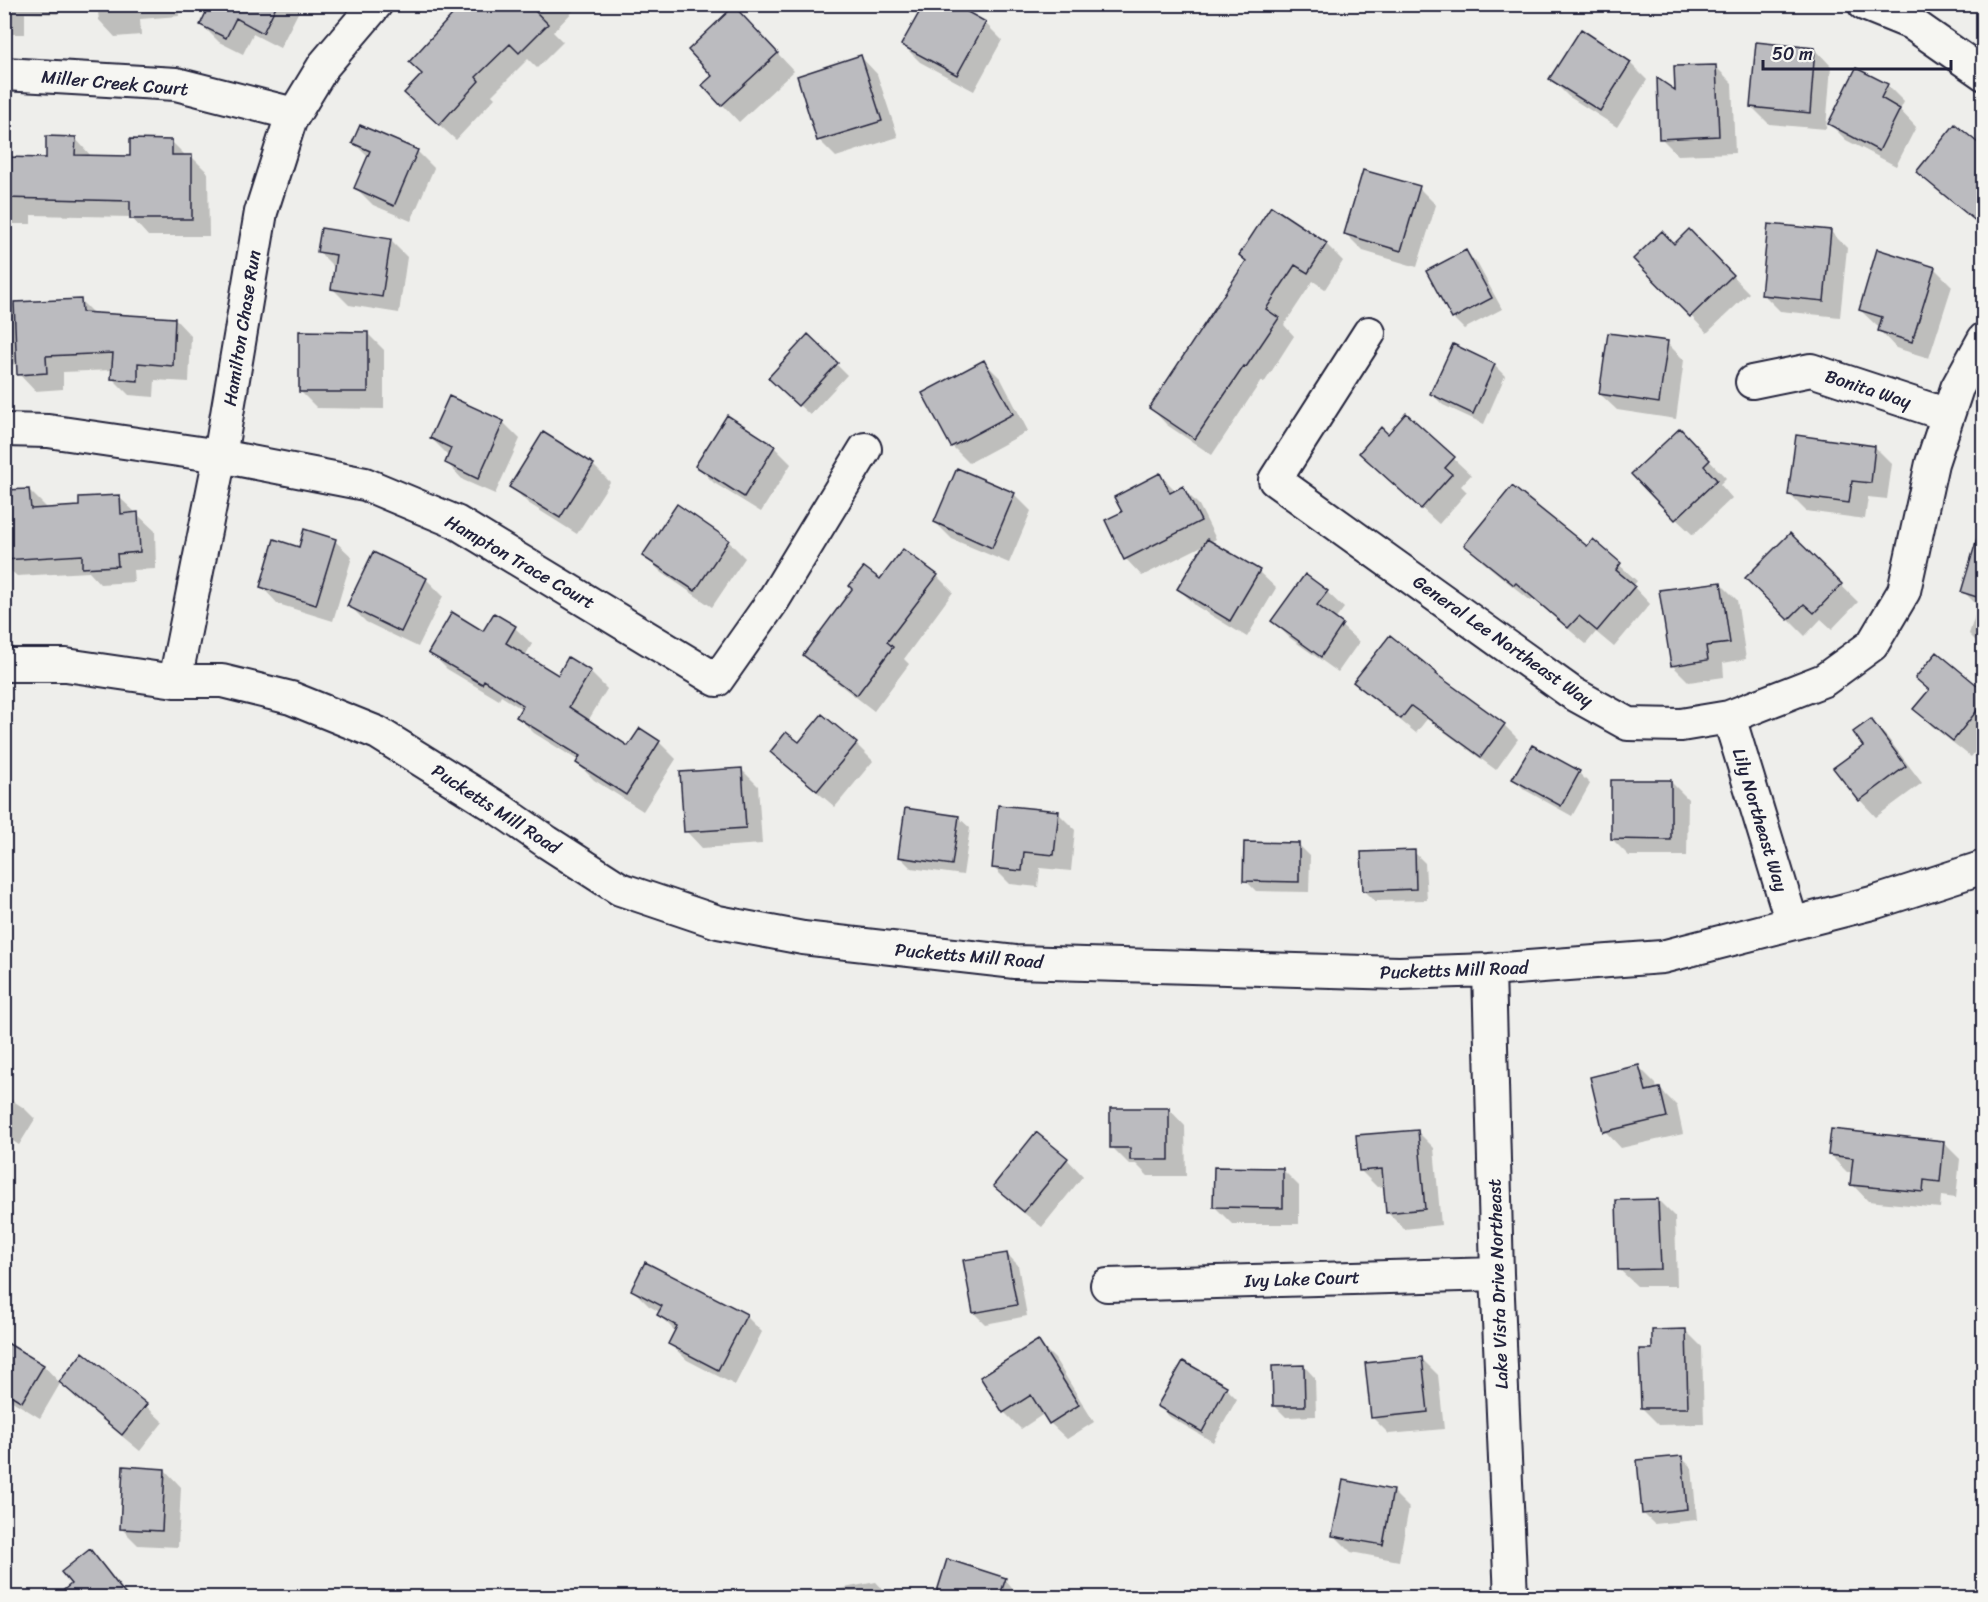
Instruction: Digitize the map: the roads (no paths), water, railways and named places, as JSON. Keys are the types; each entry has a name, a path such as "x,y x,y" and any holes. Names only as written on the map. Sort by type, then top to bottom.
{"street":[{"name":"Hamilton Chase Run","path":"175,681 220,456 261,212 290,121 324,65 376,4"},
{"path":"1864,4 1911,23 1983,74"},
{"name":"Miller Creek Court","path":"4,74 176,84 294,114"},
{"name":"General Lee Northeast Way","path":"1369,333 1275,480 1572,693 1628,724 1681,725 1729,717 1824,680 1872,645 1904,591 1932,463 1957,388 1983,339"},
{"name":"Bonita Way","path":"1752,382 1811,370 1948,415"},
{"name":"Hampton Trace Court","path":"4,430 48,431 220,456 365,484 456,522 717,680 774,599 865,449"},
{"name":"Pucketts Mill Road","path":"4,665 66,665 175,681 222,681 291,698 378,733 495,806 547,843 620,889 718,922 803,938 1015,963 1399,973 1489,970 1662,957 1876,902 1983,867"},
{"name":"Lily Northeast Way","path":"1729,717 1792,924"},
{"name":"Lake Vista Drive Northeast","path":"1489,970 1497,1274 1511,1598"},
{"name":"Ivy Lake Court","path":"1107,1285 1497,1274"}]}
